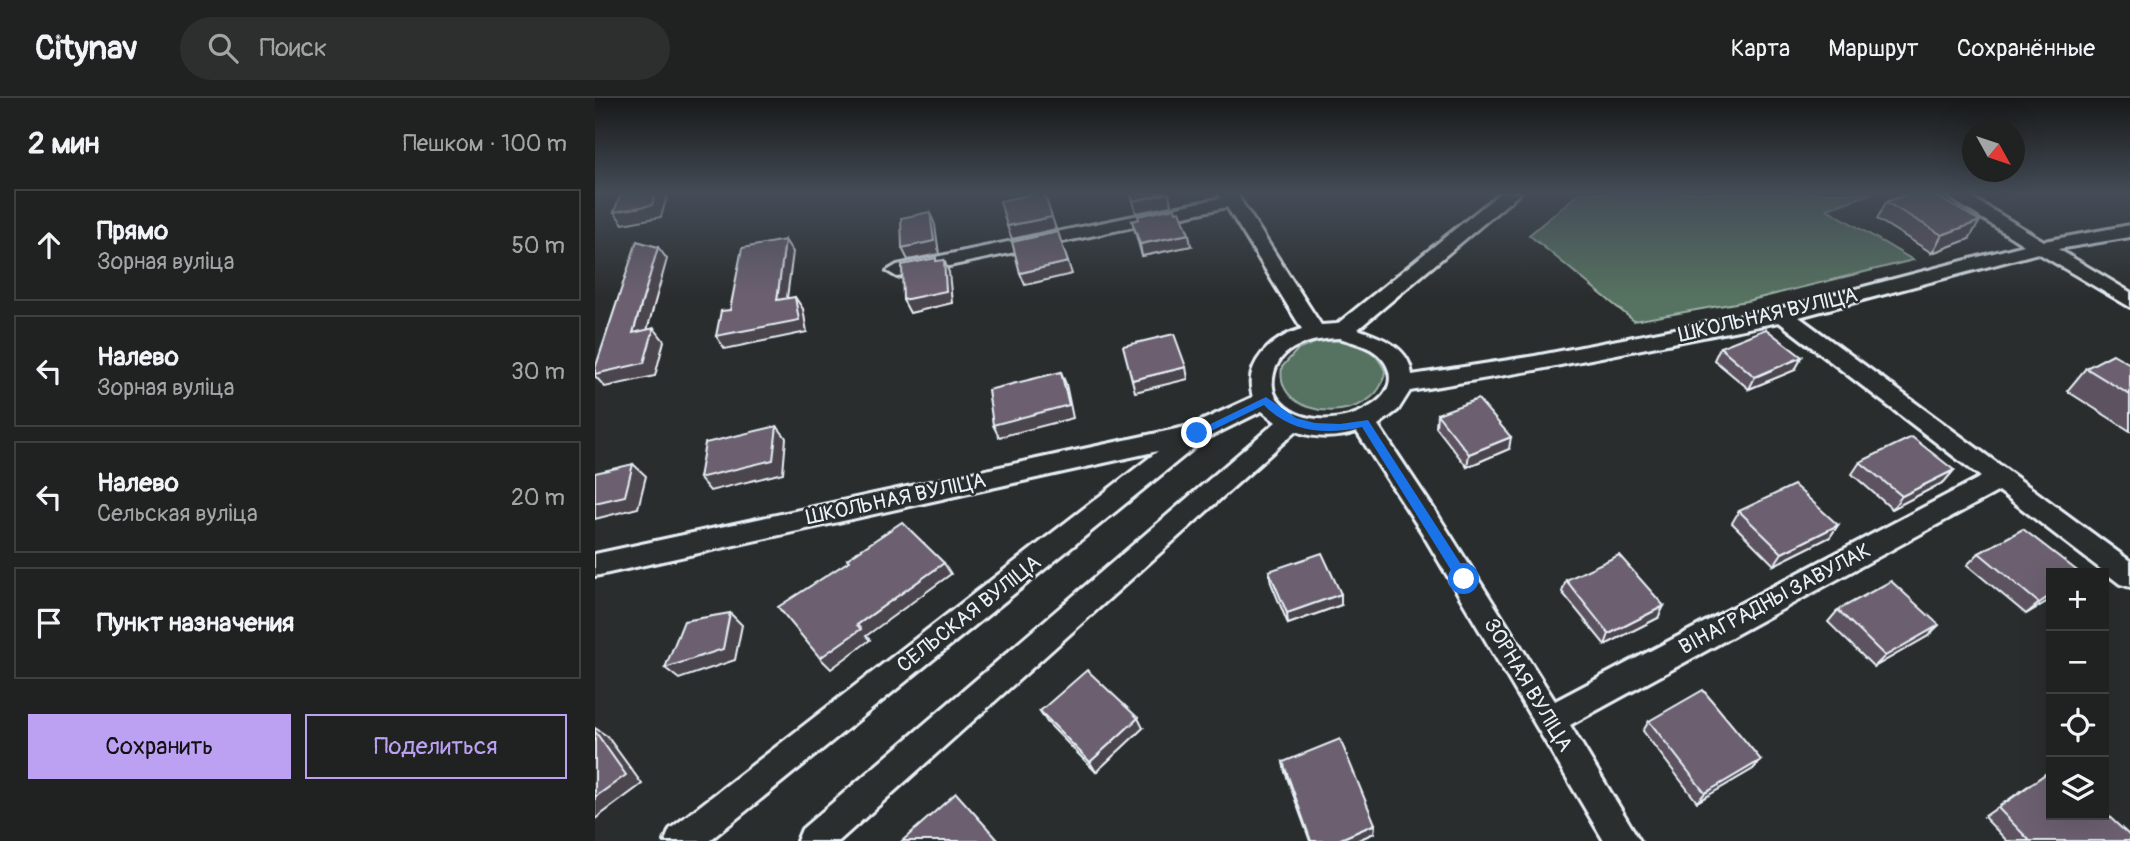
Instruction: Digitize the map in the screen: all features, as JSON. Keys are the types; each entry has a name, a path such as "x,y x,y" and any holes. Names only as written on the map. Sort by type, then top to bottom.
{"street":[{"path":"897,271 1091,228"},
{"path":"1249,228 1315,332"},
{"path":"1342,331 1469,228"},
{"path":"2008,228 2130,301"},
{"name":"ШКОЛЬНАЯ ВУЛІЦА","path":"1403,384 1535,363 1783,315 2040,247 2130,232"},
{"path":"1783,315 2130,576"},
{"path":"1342,331 1368,336 1388,348 1401,365 1403,384 1397,399 1384,413 1364,423 1340,428 1315,427 1292,421 1277,412 1266,400 1260,387 1262,369 1273,352 1291,339 1315,332 1342,331"},
{"name":"СЕЛЬСКАЯ ВУЛІЦА","path":"682,841 1197,433 1266,400"},
{"path":"814,841 1292,421"},
{"name":"ЗОРНАЯ ВУЛІЦА","path":"1364,423 1430,524 1623,841"},
{"name":"ШКОЛЬНАЯ ВУЛІЦА","path":"595,565 1197,433"},
{"name":"ВІНАГРАДНЫ ЗАВУЛАК","path":"1549,720 2001,478"}],"green space":[{"path":"1538,228 1858,228 1913,260 1747,301 1634,321 1529,235"},
{"path":"1322,340 1351,342 1375,355 1385,371 1379,389 1366,401 1348,409 1328,411 1309,407 1294,399 1284,386 1282,367 1297,350"}],"building":[{"path":"901,228 932,228 934,241 902,248"},
{"path":"1134,228 1187,228 1189,234 1140,244"},
{"path":"1930,228 1962,228 1942,235"},
{"path":"1058,232 1068,262 1020,273 1012,242"},
{"path":"785,240 777,300 795,297 799,320 716,336 721,311 730,310 742,248"},
{"path":"637,241 658,247 633,333 654,328 644,363 595,374 595,369"},
{"path":"936,258 936,261 944,260 946,291 903,300 902,265"},
{"path":"1766,329 1802,357 1755,377 1720,347"},
{"path":"1174,334 1186,367 1132,380 1123,346"},
{"path":"2113,354 2130,364 2130,395 2086,368"},
{"path":"1061,372 1069,405 993,425 988,390"},
{"path":"1478,399 1511,437 1469,454 1437,414"},
{"path":"777,426 773,460 699,478 705,443"},
{"path":"1912,437 1954,470 1902,496 1860,462"},
{"path":"633,464 625,496 595,503 595,473"},
{"path":"1794,485 1838,525 1782,553 1739,511"},
{"path":"902,522 944,563 857,625 861,629 820,658 778,607 849,561 847,559"},
{"path":"2023,529 2074,568 2046,568 2046,598 2039,603 1979,553"},
{"path":"1322,553 1341,594 1287,613 1269,571"},
{"path":"1619,555 1664,606 1609,634 1566,580"},
{"path":"1891,581 1939,625 1885,656 1838,610"},
{"path":"730,613 723,649 665,668 684,621"},
{"path":"1087,670 1138,718 1090,762 1040,711"},
{"path":"1703,690 1761,760 1705,793 1649,721"},
{"path":"595,731 626,775 595,797"},
{"path":"1340,739 1375,824 1336,841 1311,841 1283,762"},
{"path":"2046,774 2046,820 2109,820 2109,817 2130,836 2130,841 2030,841 1998,808"},
{"path":"956,793 999,841 902,841"}],"route":[{"path":"1197,433 1266,400 1277,412 1292,421 1315,427 1340,428 1364,423 1464,579"}]}
